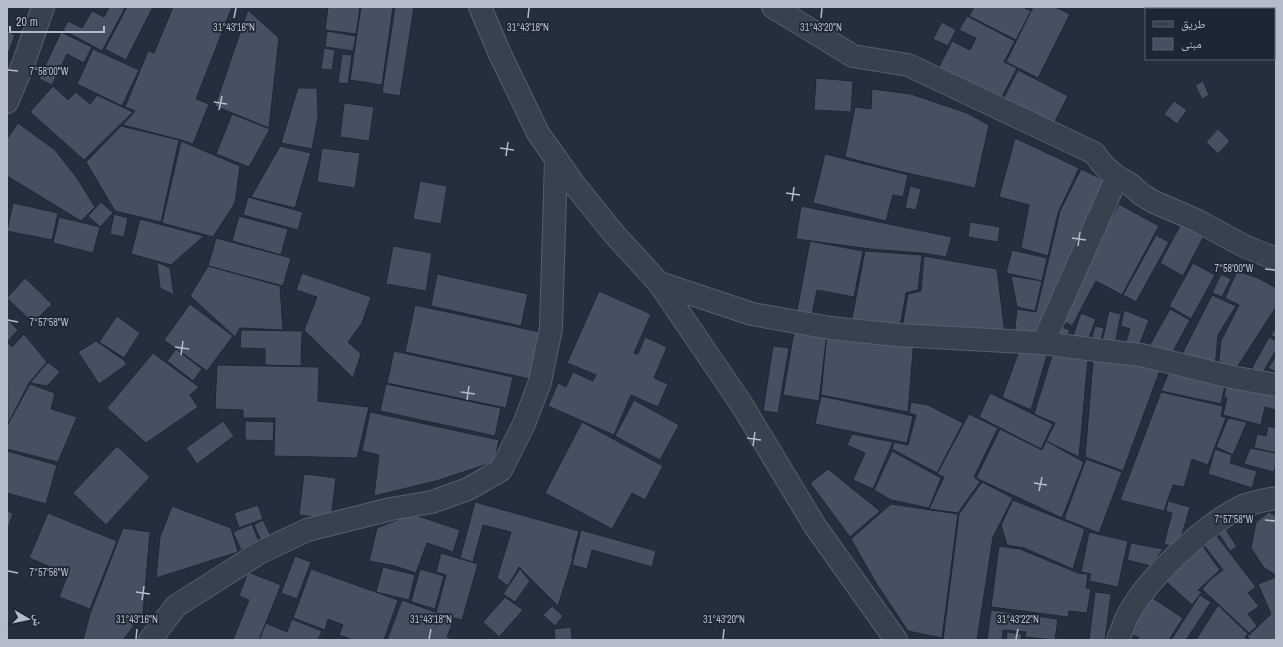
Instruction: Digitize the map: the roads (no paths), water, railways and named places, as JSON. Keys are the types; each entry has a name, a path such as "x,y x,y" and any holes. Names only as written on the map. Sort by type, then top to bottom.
{"lane":[{"path":"7,102 24,62 43,7"},
{"path":"480,7 500,54 538,133 573,183 615,235 659,283 742,405 815,526 896,640"},
{"path":"773,7 853,56 908,65 1094,153 1104,166 1117,178 1131,185 1141,194 1154,202 1196,220 1244,246 1276,259"},
{"path":"150,640 176,606 259,552 307,530 391,509 432,502 468,489 501,470 524,424 540,382 551,328 556,159"},
{"path":"1043,343 1117,178"},
{"path":"659,283 752,314 830,328 898,335 1043,343 1141,355 1231,377 1276,385"},
{"path":"1118,640 1127,617 1141,594 1164,567 1188,545 1212,526 1243,507 1276,498"}]}
